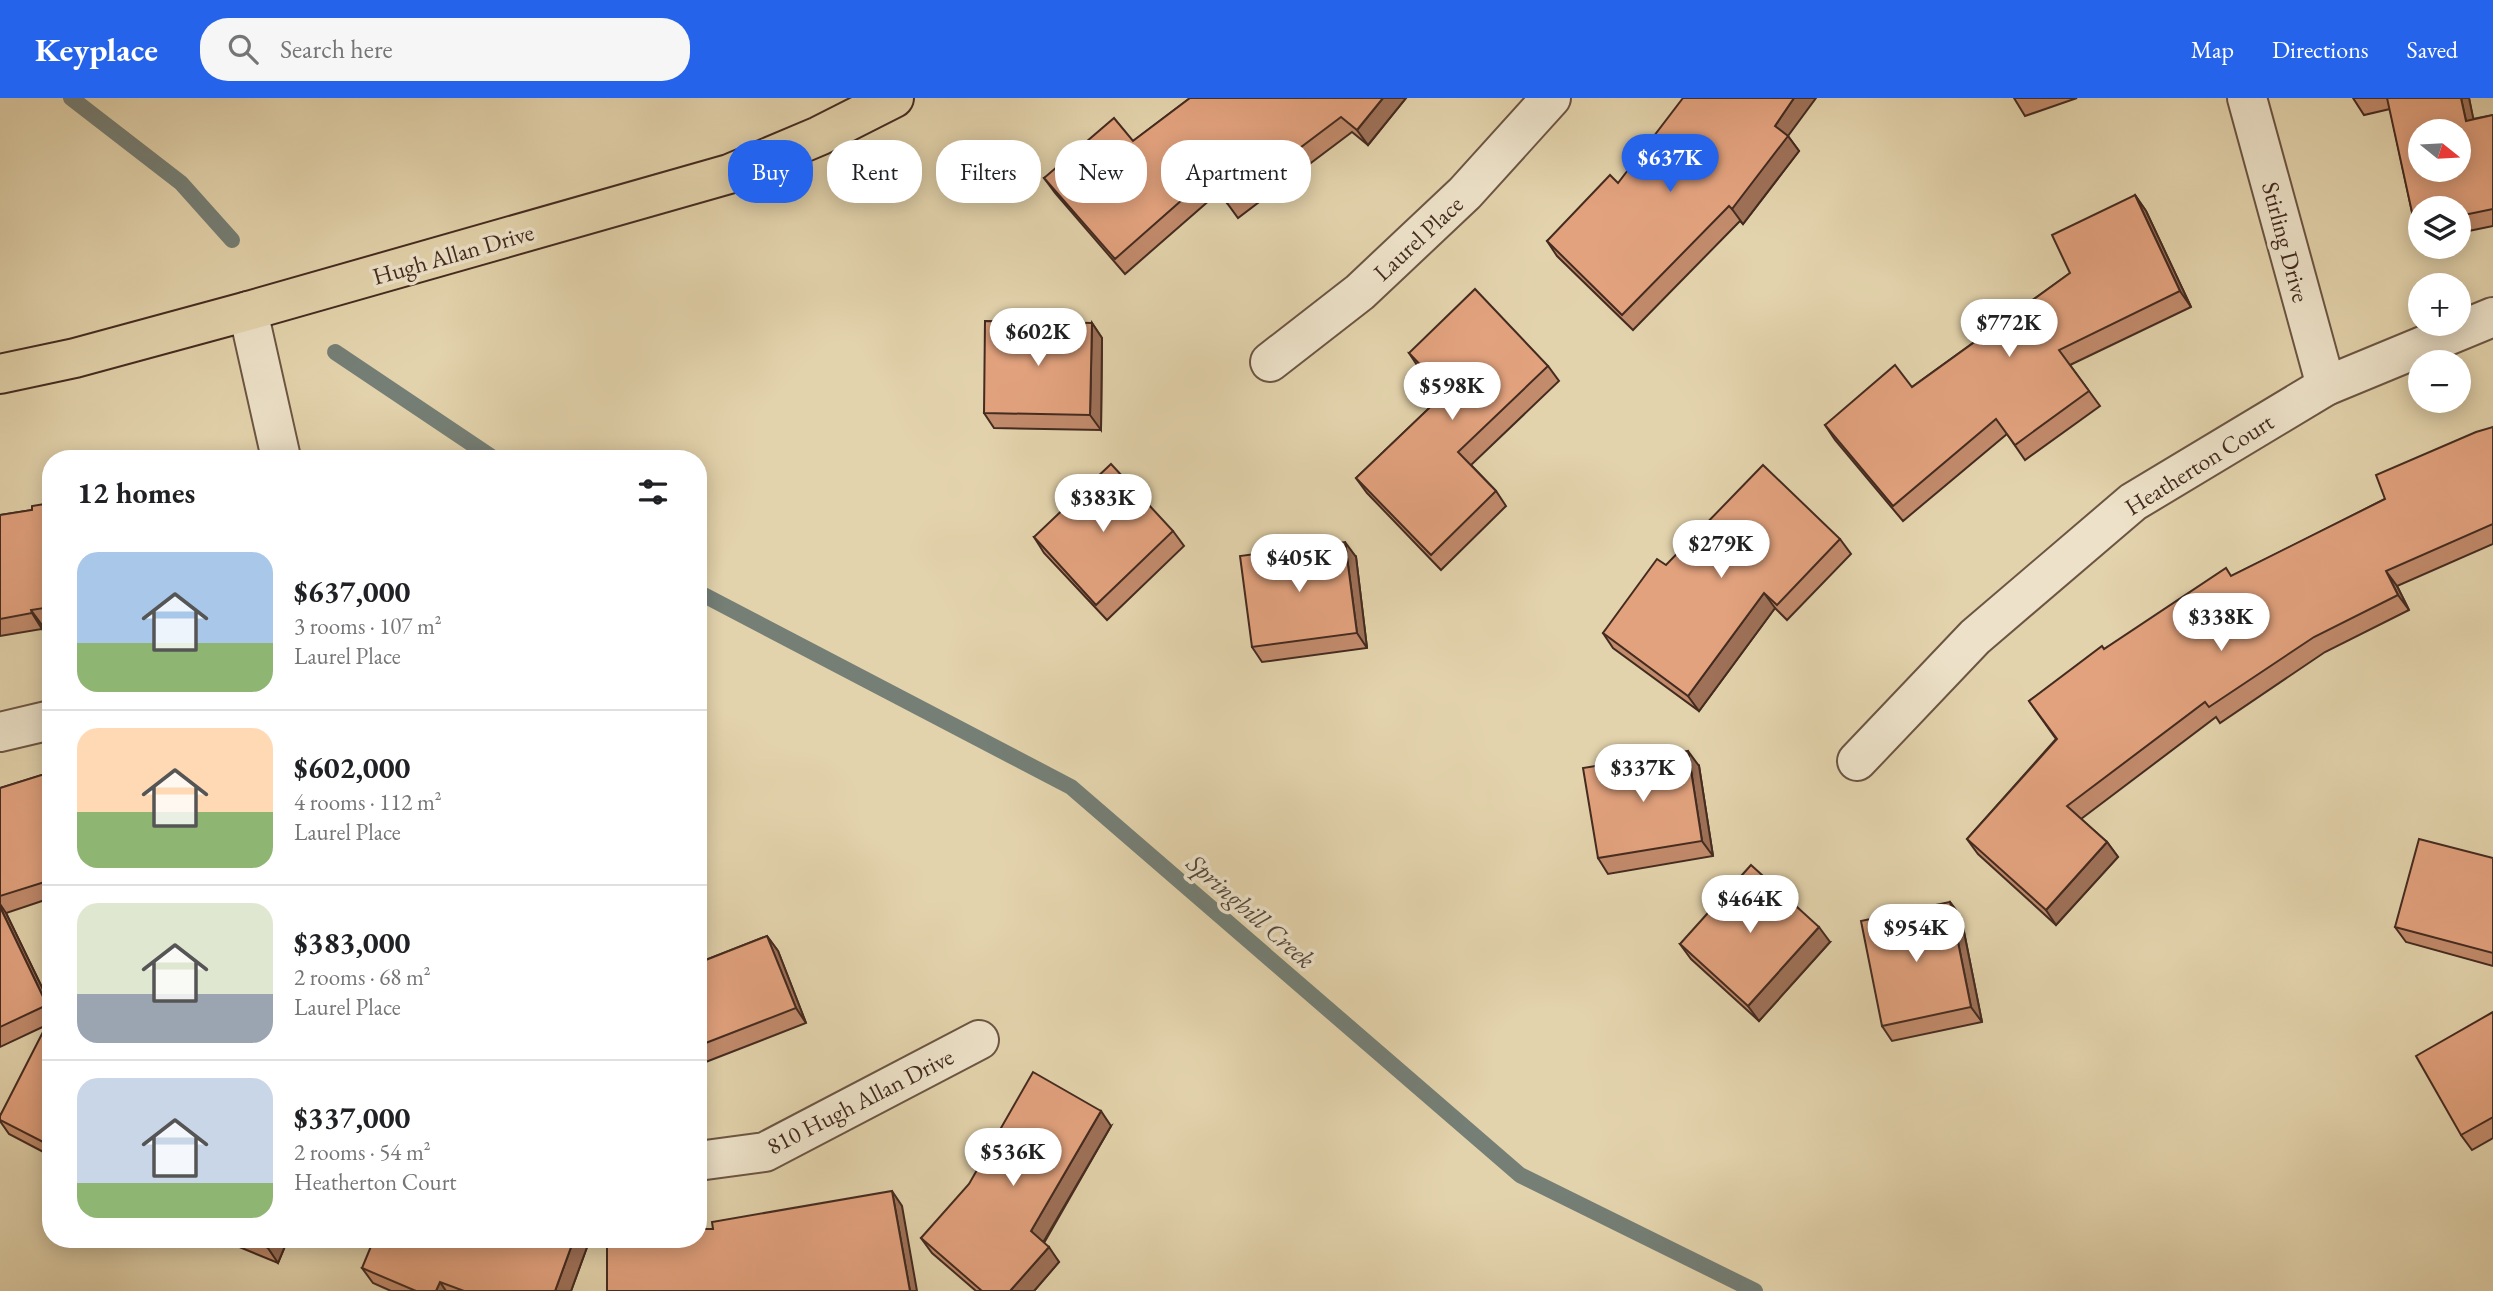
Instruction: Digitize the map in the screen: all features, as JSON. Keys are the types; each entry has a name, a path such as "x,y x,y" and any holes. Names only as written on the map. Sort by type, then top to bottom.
{"main road":[{"name":"Hugh Allan Drive","path":"0,374 75,358 248,311 729,174 819,136 894,98"}],"street":[{"name":"Laurel Place","path":"1270,362 1360,292 1465,193 1550,98"},
{"name":"Stirling Drive","path":"2247,98 2326,386"},
{"path":"248,311 279,450"},
{"name":"Heatherton Court","path":"1857,761 1975,637 2133,502 2326,386 2493,317"},
{"path":"0,732 42,721"},
{"name":"810 Hugh Allan Drive","path":"707,1160 765,1152 979,1040"}],"building":[{"path":"1190,98 1383,98 1357,130 1341,117 1311,140 1161,140 1161,203 1179,203 1115,259 1066,203 1147,203 1147,140 1134,140"},
{"path":"1683,98 1794,98 1775,126 1788,136 1732,209 1729,206 1622,315 1547,241 1610,175 1618,183"},
{"path":"2387,98 2461,98 2466,119 2408,119 2408,182 2471,182 2471,120 2493,115 2493,209 2471,214 2471,196 2408,196"},
{"path":"1114,118 1132,140 1088,140"},
{"path":"1055,169 1055,191 1044,178"},
{"path":"2135,195 2180,291 2059,350 2089,391 2015,445 1996,419 1893,506 1825,425 1895,365 1912,387 2070,273 2052,235"},
{"path":"1475,289 1548,366 1458,452 1496,491 1431,555 1356,478 1446,392 1409,353"},
{"path":"985,321 1092,323 1090,415 984,413"},
{"path":"2493,427 2493,524 2386,571 2398,595 2314,637 2209,707 2205,702 2067,806 2107,842 2046,910 1967,839 2057,739 2029,701 2102,646 2104,649 2226,568 2231,576 2385,499 2376,475"},
{"path":"1111,464 1173,531 1096,605 1034,537"},
{"path":"1763,465 1840,539 1777,605 1764,593 1688,696 1603,633 1657,559 1666,565"},
{"path":"42,504 42,608 0,619 0,515 32,510 32,506"},
{"path":"1345,542 1357,633 1252,647 1240,556"},
{"path":"1688,751 1702,841 1598,858 1583,768"},
{"path":"42,775 42,883 0,896 0,788"},
{"path":"2419,839 2493,858 2493,953 2395,927"},
{"path":"1751,865 1819,927 1748,1006 1680,944"},
{"path":"1950,902 1971,1007 1882,1026 1861,921"},
{"path":"0,907 42,995 42,1007 0,1027"},
{"path":"767,936 796,1008 707,1043 707,959"},
{"path":"2493,1012 2493,1117 2461,1135 2416,1056"},
{"path":"42,1034 42,1141 0,1120"},
{"path":"1033,1072 1101,1111 1031,1231 1049,1247 1010,1291 982,1291 921,1238 969,1184"},
{"path":"892,1191 910,1291 607,1291 607,1248 707,1248 707,1229 713,1229 712,1222"},
{"path":"370,1248 571,1248 555,1291 464,1291 440,1282 436,1291 416,1291 362,1268"}],"waterway":[{"name":"Springhill Creek","path":"71,98 181,183 232,240"},
{"name":"Springhill Creek","path":"335,352 481,450"},
{"name":"Springhill Creek","path":"707,597 1071,787 1520,1175 1755,1291"}]}
